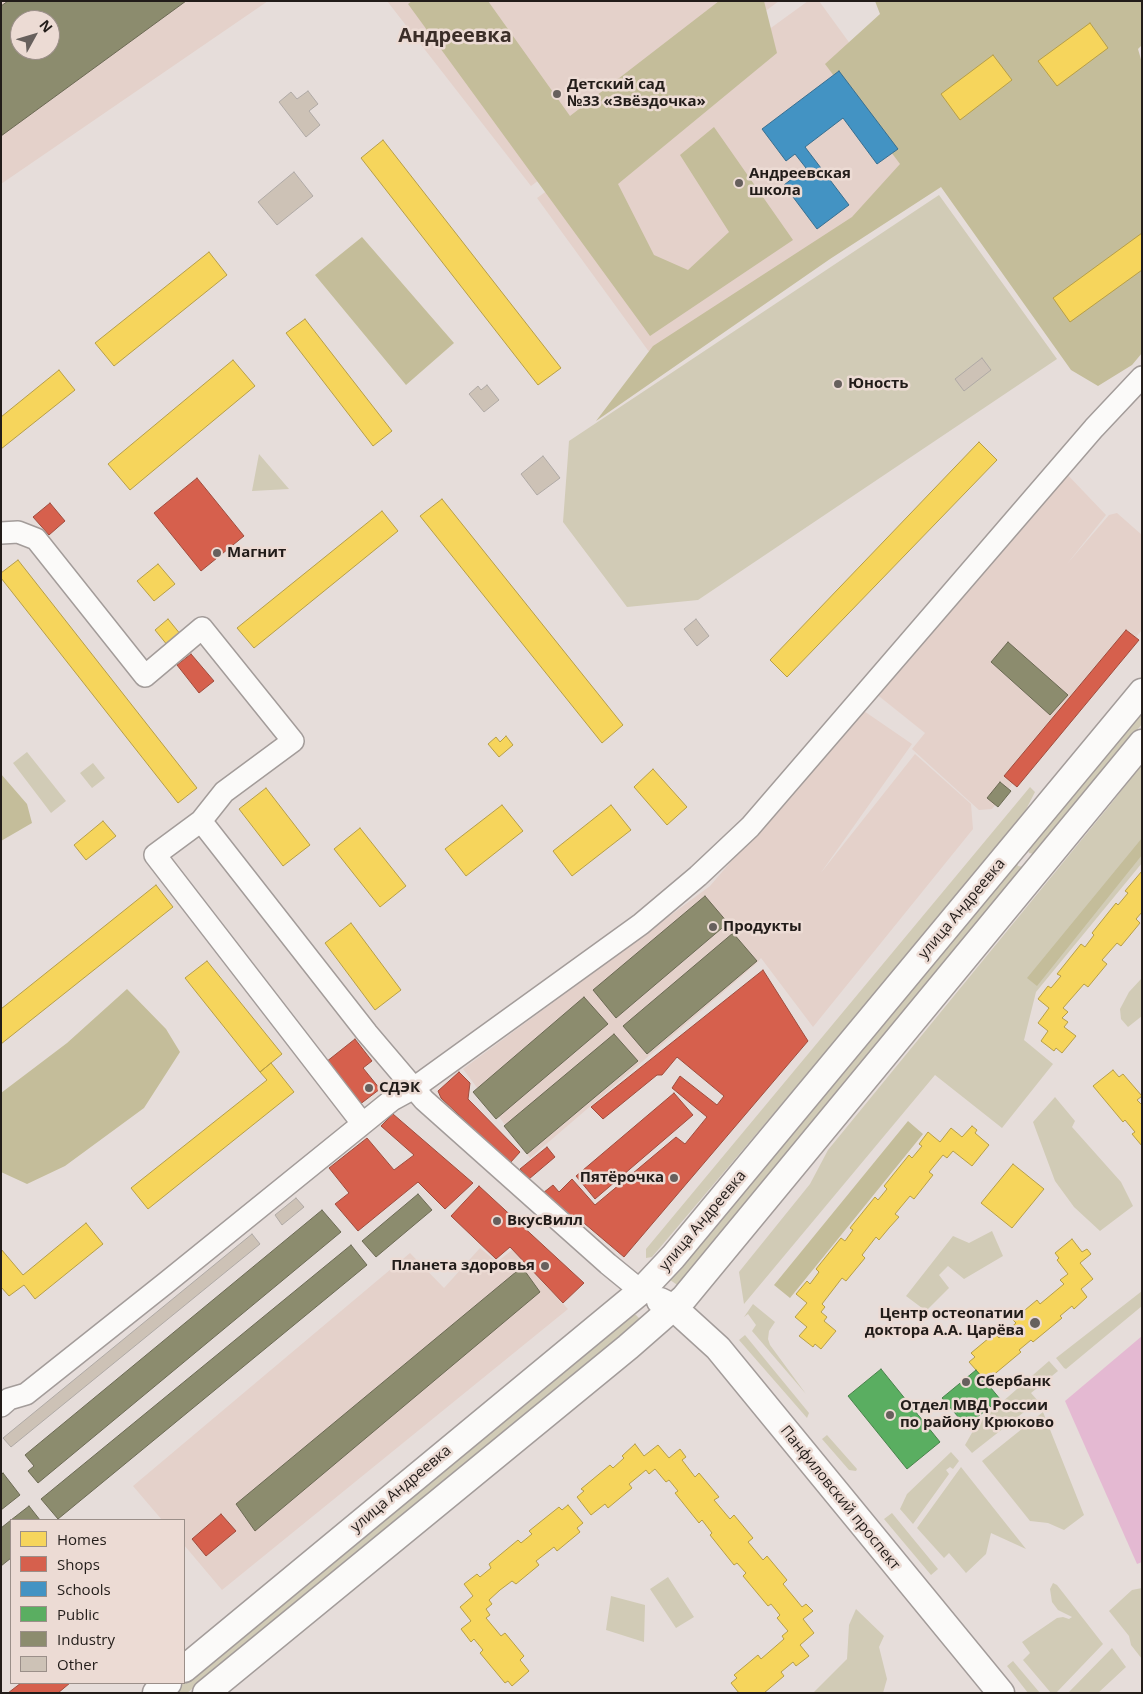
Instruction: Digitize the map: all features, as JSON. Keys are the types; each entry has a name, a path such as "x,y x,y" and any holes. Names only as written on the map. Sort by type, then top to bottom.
{"main road":[{"name":"улица Андреевка","path":"185,1669 641,1292 673,1257 994,870 1018,844 1142,692"},
{"path":"206,1693 684,1298 1142,743"},
{"path":"1018,844 1021,858 1028,863 1042,864"},
{"path":"641,1292 670,1311"},
{"name":"Панфиловский проспект","path":"670,1311 981,1693"},
{"name":"Панфиловский проспект","path":"670,1311 718,1348 1001,1693"},
{"path":"156,1693 167,1684"}],"street":[{"path":"1,1406 9,1399 26,1394 34,1388 392,1100 414,1088 641,924 698,876 750,827 1088,435 1142,377"},
{"path":"1,533 18,532 36,539 145,676 202,628 293,741 224,792 201,821 155,855 362,1123"},
{"path":"201,821 367,1033 424,1100 641,1292"}],"shaded area":[{"path":"1,1 268,1 1,184"},
{"name":"Детский сад №33 «Звёздочка»","path":"387,1 779,1 531,186"},
{"path":"412,1 488,1 570,116 719,1 764,1 777,53 618,184 654,255 688,270 729,232 680,155 714,127 793,240 650,336 408,4"},
{"name":"Андреевская школа","path":"808,1 819,1 941,169 663,371 537,198"},
{"path":"875,1 1142,1 1142,45 1138,49 1142,63 1142,353 1132,365 1098,386 1071,370 941,187 830,259 596,421 653,346 852,217 900,164 825,64 880,14"},
{"name":"Юность","path":"939,195 1057,359 698,600 627,607 563,522 569,441"},
{"path":"362,237 454,343 406,385 315,275"},
{"path":"259,454 289,489 252,491"},
{"path":"1063,470 1106,515 1067,564 1109,515 1117,513 1142,535 1142,630 992,809 979,810 912,749 925,733 875,693"},
{"path":"861,709 912,744 820,874 915,754 971,804 973,829 813,1027 761,958 530,1158 463,1069 710,886"},
{"path":"1142,710 1142,724 1034,854 1029,853 1028,849"},
{"path":"27,752 66,801 51,813 13,763"},
{"path":"93,763 105,778 92,788 80,773"},
{"path":"1142,764 1142,863 1036,992 1024,1040 1053,1064 1002,1128 935,1075 744,1304 739,1272 810,1184 828,1150"},
{"path":"1,774 27,804 32,823 1,841"},
{"path":"1030,787 1035,792 1018,825 652,1257 646,1258 646,1249"},
{"path":"1142,838 1142,855 1037,986 1027,978"},
{"path":"1016,861 1018,866 1023,867 679,1286 670,1280"},
{"path":"1141,979 1142,1016 1128,1027 1121,1019 1120,1009 1129,992"},
{"path":"127,989 166,1029 180,1052 144,1108 65,1166 27,1184 1,1172 1,1093 67,1043"},
{"path":"1055,1097 1075,1121 1072,1127 1121,1182 1133,1206 1100,1231 1074,1207 1055,1181 1033,1122"},
{"path":"908,1121 923,1134 790,1298 774,1285"},
{"path":"992,1231 1003,1256 964,1279 948,1266 939,1275 949,1288 926,1311 906,1296 953,1236 969,1243"},
{"path":"480,1248 497,1262 512,1250 568,1309 222,1590 185,1546 185,1519 161,1519 133,1486 410,1253 444,1288"},
{"path":"1142,1291 1142,1306 1066,1369 1064,1368 1056,1358"},
{"path":"753,1304 775,1322 769,1331 768,1339 770,1345 806,1394 752,1331 756,1325 748,1314 744,1317"},
{"path":"632,1314 639,1318 639,1322 187,1693 172,1693"},
{"path":"745,1335 809,1413 807,1418 739,1340"},
{"path":"1142,1336 1142,1562 1137,1564 1065,1401"},
{"path":"1049,1361 1058,1371 1031,1393 1038,1401 972,1453 965,1445 977,1424"},
{"path":"1043,1412 1084,1515 1064,1530 1048,1523 1030,1521 982,1461"},
{"path":"827,1435 857,1469 856,1471 849,1470 822,1439"},
{"path":"951,1452 959,1461 953,1469 950,1467 946,1470 949,1474 913,1524 900,1509 907,1494"},
{"path":"961,1467 1026,1549 991,1533 986,1554 966,1573 949,1553 944,1558 917,1528"},
{"path":"892,1513 938,1569 931,1575 884,1519"},
{"path":"668,1577 694,1617 676,1628 650,1589"},
{"path":"1053,1583 1057,1585 1103,1644 1056,1693 1051,1693 1023,1660 1030,1653 1022,1642 1057,1618 1069,1619 1072,1617 1058,1610 1052,1602 1050,1589"},
{"path":"1142,1588 1142,1659 1131,1645 1129,1636 1109,1611 1132,1590"},
{"path":"611,1596 645,1605 644,1642 606,1630"},
{"path":"856,1609 884,1636 879,1647 887,1679 883,1693 813,1693 847,1659 849,1625"},
{"path":"1112,1648 1126,1667 1098,1693 1068,1693"},
{"path":"1013,1661 1040,1693 1028,1693 1007,1666"}],"building: Homes":[{"path":"1090,23 1108,48 1057,86 1038,61"},
{"path":"993,55 1012,80 960,120 941,94"},
{"path":"383,140 561,368 538,385 361,158"},
{"path":"1142,233 1142,270 1070,322 1053,298"},
{"path":"209,252 227,275 114,366 95,343"},
{"path":"305,319 392,431 373,446 286,333"},
{"path":"233,360 255,386 130,490 108,464"},
{"path":"59,370 75,390 1,449 1,417"},
{"path":"979,442 997,460 787,677 770,660"},
{"path":"442,499 623,725 602,743 420,516"},
{"path":"382,511 398,531 254,648 237,628"},
{"path":"18,560 197,788 178,803 1,578 1,573"},
{"path":"158,564 175,584 154,601 137,581"},
{"path":"168,619 181,635 168,646 155,630"},
{"path":"506,736 513,745 499,757 488,744 496,737 500,742"},
{"path":"653,769 687,807 667,825 634,787"},
{"path":"266,788 310,845 283,866 239,809"},
{"path":"502,805 523,831 466,876 445,849"},
{"path":"611,805 631,830 572,876 553,851"},
{"path":"103,821 116,836 86,860 74,845"},
{"path":"360,828 406,886 380,907 334,849"},
{"path":"1142,871 1142,912 1136,919 1140,923 1121,946 1117,943 1102,960 1107,964 1088,987 1084,984 1063,1008 1068,1012 1062,1018 1068,1022 1064,1027 1076,1036 1062,1053 1056,1048 1054,1051 1041,1041 1048,1031 1038,1023 1049,1008 1038,999 1048,986 1051,988 1061,976 1057,974 1081,944 1085,947 1094,935 1092,933 1116,903 1118,905 1128,893 1125,891"},
{"path":"156,885 173,907 1,1044 1,1009"},
{"path":"351,923 401,990 375,1010 325,943"},
{"path":"207,961 282,1054 260,1072 185,978"},
{"path":"271,1063 294,1092 148,1209 131,1188 267,1080 260,1072"},
{"path":"1113,1070 1119,1077 1123,1074 1142,1096 1137,1100 1142,1105 1142,1146 1132,1134 1135,1132 1125,1120 1123,1122 1093,1086"},
{"path":"972,1126 977,1130 975,1133 989,1145 972,1166 953,1151 947,1158 943,1155 929,1172 933,1175 914,1199 910,1196 895,1214 899,1217 879,1240 876,1237 862,1255 865,1258 846,1281 842,1278 822,1304 825,1307 821,1312 827,1317 824,1321 836,1331 821,1349 815,1344 813,1347 799,1336 807,1327 795,1317 807,1303 796,1294 807,1281 810,1284 819,1272 816,1269 841,1238 845,1241 853,1230 850,1228 875,1197 878,1200 887,1189 884,1186 909,1155 912,1158 922,1146 919,1144 928,1132 940,1142 951,1128 962,1137"},
{"path":"1013,1164 1044,1189 1012,1228 981,1203"},
{"path":"86,1223 103,1244 35,1299 24,1285 9,1296 1,1287 1,1249 23,1275"},
{"path":"1072,1239 1082,1252 1087,1249 1091,1254 1080,1263 1093,1279 1081,1289 1087,1297 1074,1309 1072,1306 1060,1316 1062,1318 1033,1342 1031,1340 1019,1350 1021,1352 991,1377 989,1375 984,1379 969,1362 975,1357 971,1353 995,1333 999,1338 1016,1323 1013,1320 1037,1300 1040,1304 1064,1284 1060,1280 1068,1274 1057,1260 1059,1258 1055,1253"},
{"path":"635,1444 644,1456 658,1445 669,1458 680,1449 686,1457 682,1460 695,1477 699,1473 719,1497 714,1500 730,1519 734,1515 753,1538 748,1542 763,1560 767,1556 787,1580 783,1584 802,1607 806,1604 813,1611 803,1619 814,1633 800,1645 809,1656 796,1666 793,1662 781,1672 784,1676 764,1693 739,1693 731,1683 737,1678 734,1675 758,1655 761,1659 784,1639 782,1636 788,1631 777,1618 780,1615 771,1604 768,1606 743,1576 746,1573 737,1563 734,1565 710,1535 712,1533 702,1520 699,1523 675,1493 678,1491 669,1480 666,1482 655,1469 649,1474 646,1470 629,1484 632,1488 608,1508 605,1504 591,1515 577,1497 584,1491 581,1489 610,1465 613,1468"},
{"path":"568,1505 583,1523 577,1528 580,1532 557,1551 554,1547 536,1561 539,1565 516,1584 512,1581 500,1590 489,1600 492,1604 486,1609 490,1615 486,1618 501,1636 505,1633 524,1656 520,1660 529,1671 512,1686 508,1681 505,1683 480,1653 483,1650 474,1639 471,1642 461,1629 471,1621 460,1607 473,1596 464,1584 477,1574 480,1577 491,1568 489,1564 518,1540 521,1543 532,1534 529,1531 559,1507 562,1510"}],"building: Shops":[{"path":"197,478 244,536 201,571 154,513"},
{"path":"50,503 65,521 49,535 33,517"},
{"path":"1126,630 1139,640 1017,787 1004,776"},
{"path":"191,654 214,681 199,693 177,665"},
{"path":"763,970 808,1041 624,1257 578,1218 572,1221 543,1193 553,1185 559,1192 572,1179 595,1205 676,1137 685,1144 707,1117 672,1088 680,1076 717,1105 724,1096 677,1057 662,1075 657,1075 603,1119 591,1107"},
{"path":"355,1039 372,1061 363,1068 380,1089 359,1105 326,1062"},
{"path":"459,1072 470,1083 468,1099 520,1152 510,1163 441,1098 438,1091"},
{"path":"674,1093 693,1115 595,1199 576,1176"},
{"path":"393,1114 473,1183 445,1209 418,1182 358,1231 335,1204 349,1193 329,1168 367,1138 394,1170 414,1155 381,1126"},
{"path":"547,1147 555,1157 529,1179 520,1169"},
{"path":"479,1186 584,1283 563,1303 510,1247 496,1259 451,1216"},
{"path":"221,1514 236,1531 206,1556 192,1539"},
{"path":"20,1684 69,1684 58,1693 8,1693"}],"building: Schools":[{"path":"839,71 898,149 877,164 843,118 805,147 849,205 817,229 784,185 806,168 795,154 786,161 762,129"}],"building: Public":[{"path":"881,1369 940,1442 907,1469 848,1396"},
{"path":"976,1370 1000,1399 966,1426 942,1398"}],"building: Industry":[{"path":"8,1 186,1 1,136 1,6"},
{"path":"1008,642 1068,695 1050,715 991,662"},
{"path":"1000,782 1011,791 998,807 987,798"},
{"path":"705,896 728,923 616,1018 593,990"},
{"path":"733,933 757,961 647,1054 623,1026"},
{"path":"584,997 608,1024 496,1119 473,1092"},
{"path":"614,1034 638,1061 527,1154 504,1126"},
{"path":"418,1194 432,1210 376,1257 362,1241"},
{"path":"322,1210 341,1232 38,1483 28,1471 34,1466 25,1455"},
{"path":"351,1245 367,1265 58,1519 41,1499"},
{"path":"522,1267 540,1292 255,1531 236,1504"},
{"path":"3,1473 20,1495 1,1510 1,1475"},
{"path":"29,1506 39,1519 12,1519"},
{"path":"10,1521 10,1559 1,1566 1,1528"}],"building: Other":[{"path":"308,91 318,104 309,111 320,125 306,137 279,102 291,92 297,99"},
{"path":"294,172 313,196 277,225 258,202"},
{"path":"982,358 991,370 964,391 955,379"},
{"path":"487,385 499,400 484,412 469,394 478,386 481,390"},
{"path":"543,456 560,478 537,495 521,474"},
{"path":"696,619 709,636 697,646 684,629"},
{"path":"296,1198 304,1207 282,1225 275,1215"},
{"path":"252,1234 260,1244 11,1447 3,1438"}],"place":[{"name":"Детский сад №33 «Звёздочка»","path":"557,94"},
{"name":"Андреевская школа","path":"739,183"},
{"name":"Юность","path":"838,384"},
{"name":"Магнит","path":"217,553"},
{"name":"Продукты","path":"713,927"},
{"name":"СДЭК","path":"369,1088"},
{"name":"Пятёрочка","path":"674,1178"},
{"name":"ВкусВилл","path":"497,1221"},
{"name":"Планета здоровья","path":"545,1266"},
{"name":"Центр остеопатии доктора А.А. Царёва","path":"1035,1323"},
{"name":"Сбербанк","path":"966,1382"},
{"name":"Отдел МВД России по району Крюково","path":"890,1415"}],"district":[{"name":"Андреевка","path":"455,36"}]}
